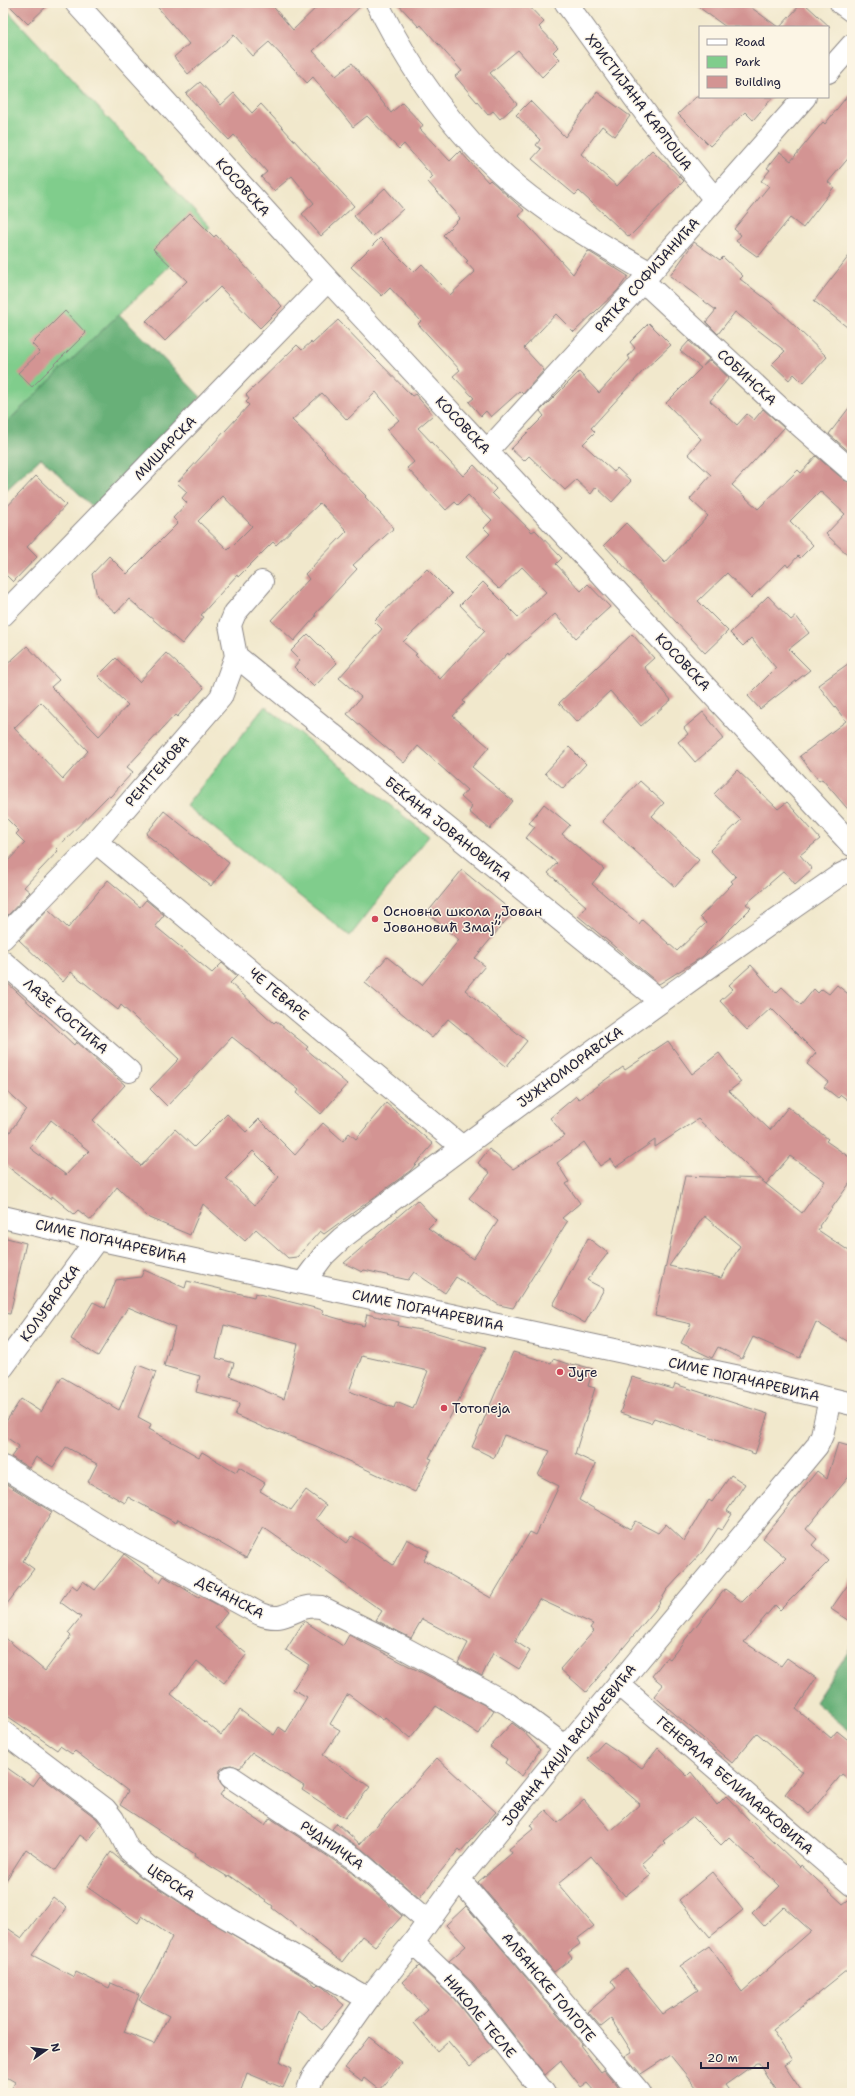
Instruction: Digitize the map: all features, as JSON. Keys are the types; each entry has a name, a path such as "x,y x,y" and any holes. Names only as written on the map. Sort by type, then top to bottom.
{"street":[{"name":"КОСОВСКА","path":"76,3 328,280 852,844"},
{"name":"СОБИНСКА","path":"377,3 392,34 417,76 455,124 484,157 505,177 541,205 646,277 780,408 852,471"},
{"name":"ХРИСТИЈАНА КАРПОША","path":"566,3 652,122 714,198"},
{"path":"841,3 852,11"},
{"path":"829,71 852,45"},
{"name":"РАТКА СОФИЈАНИЋА","path":"487,451 646,277 714,198 804,98"},
{"name":"МИШАРСКА","path":"3,615 328,280"},
{"path":"236,656 230,625 235,613 262,582"},
{"name":"РЕНТГЕНОВА","path":"3,938 96,842 221,697 236,656"},
{"name":"БЕКАНА ЈОВАНОВИЋА","path":"236,656 660,1001"},
{"name":"ЧЕ ГЕВАРЕ","path":"96,842 462,1147"},
{"name":"ЈУЖНОМОРАВСКА","path":"303,1283 324,1255 342,1238 462,1147 660,1001 834,879 852,869"},
{"name":"ЛАЗЕ КОСТИЋА","path":"3,962 129,1071"},
{"name":"СИМЕ ПОГАЧАРЕВИЋА","path":"3,1217 97,1239 728,1375 852,1404"},
{"name":"КОЛУБАРСКА","path":"3,1367 97,1239"},
{"name":"ЈОВАНА ХАЏИ ВАСИЉЕВИЋА","path":"306,2093 312,2078 368,1999 413,1943 427,1921 459,1879 618,1684 817,1446 822,1435 830,1399"},
{"name":"ДЕЧАНСКА","path":"3,1467 106,1530 260,1614 272,1619 280,1618 300,1608 311,1606 321,1607 400,1646 508,1704 566,1747"},
{"name":"ГЕНЕРАЛА БЕЛИМАРКОВИЋА","path":"618,1684 852,1885"},
{"name":"ЦЕРСКА","path":"3,1732 105,1809 113,1819 128,1849 148,1867 217,1912 368,1999"},
{"name":"РУДНИЧКА","path":"231,1777 355,1859 427,1921"},
{"name":"АЛБАНСКЕ ГОЛГОТЕ","path":"459,1879 640,2093"},
{"name":"НИКОЛЕ ТЕСЛЕ","path":"413,1943 463,1991 544,2093"}],"green space":[{"path":"3,6 210,227 3,426"},
{"path":"119,314 201,397 93,507 41,458 3,493 3,426"},
{"path":"265,706 429,836 350,936 186,806"},
{"path":"852,1646 852,1733 815,1702"}],"building":[{"path":"7,3 50,3 28,24"},
{"path":"154,3 270,3 293,30 321,3 364,3 313,51 336,76 352,63 391,113 402,103 423,125 420,129 450,161 460,151 488,182 490,180 524,210 519,216 573,274 588,251 628,276 618,290 574,332 556,314 524,348 544,370 523,394 520,391 491,417 486,411 481,416 469,402 474,398 453,376 460,370 418,324 421,321 390,288 382,296 351,267 380,238 414,272 422,264 450,295 475,272 466,262 468,261 443,235 460,218 428,182 433,177 404,144 399,149 367,116 353,127 313,77 307,83 269,42 253,56 234,35 188,74 174,57 189,44"},
{"path":"397,3 526,3 544,22 539,27 558,47 553,52 560,59 542,77 518,50 490,73 517,104 500,119 493,111 488,115 455,76 462,71 421,25 419,27"},
{"path":"693,3 745,3 777,26 725,26"},
{"path":"802,3 804,3 829,26 781,26"},
{"path":"200,82 221,105 234,93 252,113 261,104 354,206 321,236 302,214 314,203 292,176 274,191 261,177 267,172 234,135 229,140 186,94"},
{"path":"852,90 852,154 828,182 834,187 803,228 790,218 758,257 736,241 741,235 734,229 769,186 761,181 770,170 767,168 780,152 791,161 823,122 825,124"},
{"path":"597,92 630,116 615,136 602,126 581,154 617,186 652,150 684,181 629,237 579,191 575,195 532,159 541,149 536,145 540,140 516,115 530,101 565,137"},
{"path":"696,97 772,98 753,120 745,112 710,146 678,114"},
{"path":"385,188 403,209 372,237 354,216"},
{"path":"190,213 214,237 216,235 282,306 260,328 220,287 165,341 146,321 187,281 153,249"},
{"path":"694,242 720,260 723,257 743,276 740,279 770,302 827,357 803,383 794,374 789,380 772,364 785,351 735,312 718,334 706,322 716,310 670,276"},
{"path":"852,252 852,331 814,301"},
{"path":"65,311 86,333 32,387 18,373 40,352 32,344"},
{"path":"338,320 412,396 415,394 433,415 418,428 463,476 474,465 496,489 492,493 532,532 535,530 562,558 556,564 581,591 588,584 610,607 576,638 555,614 509,655 508,653 463,701 465,703 453,716 489,747 472,767 513,801 490,829 469,812 472,807 461,797 467,790 418,746 404,763 347,714 361,697 339,678 382,629 374,621 427,569 452,594 403,642 417,654 415,655 440,679 485,631 460,605 483,582 518,617 546,592 522,567 499,589 466,557 490,534 484,528 492,520 468,495 458,505 455,502 446,510 407,468 414,462 387,430 399,420 376,392 347,420 322,393 292,420 325,452 324,453 366,496 365,497 394,528 353,565 357,569 315,614 316,616 294,641 271,620 309,579 305,574 347,531 320,503 276,545 273,542 238,577 237,575 201,615 204,617 182,644 129,599 116,613 97,596 92,574 109,556 127,574 178,523 173,518 187,503 182,498 187,492 177,483 249,405 246,402 249,399 246,395 297,345 302,350 311,342 312,344","holes":["223,496 252,526 228,550 198,521"]},
{"path":"649,323 671,345 643,371 591,428 595,432 583,444 614,472 617,468 631,481 612,502 596,487 591,494 576,480 565,490 529,456 524,461 511,449 544,416 540,411 579,372 599,393 630,359 628,356 635,348 630,342"},
{"path":"689,341 709,359 703,366 710,360 729,378 710,401 737,425 747,414 754,420 763,409 784,428 732,485 758,509 798,470 801,473 816,456 844,480 852,483 852,559 826,534 845,514 820,491 790,521 813,545 800,558 798,556 788,567 786,564 751,598 727,573 698,601 728,631 705,653 604,545 626,523 665,563 708,516 690,499 711,475 688,454 701,439 666,403 701,368 680,351"},
{"path":"852,404 852,454 829,434"},
{"path":"36,476 66,505 27,547 37,557 13,582 3,572 3,511"},
{"path":"768,596 791,620 796,616 809,633 789,649 810,670 760,709 748,696 776,668 751,638 743,646 730,633"},
{"path":"308,634 337,663 314,687 294,667 300,660 291,651"},
{"path":"632,634 654,658 644,667 671,700 641,726 610,691 577,722 559,703"},
{"path":"27,646 59,680 51,687 99,736 128,705 98,676 116,658 139,682 166,653 204,688 177,717 175,715 127,767 133,772 110,797 108,796 56,849 58,851 24,887 30,892 7,916 3,913 3,866 25,843 16,834 19,831 3,815 3,668","holes":["41,702 88,751 63,779 14,728"]},
{"path":"852,661 852,814 822,779 819,781 800,756 846,721 818,685"},
{"path":"703,712 724,738 695,762 678,742 688,734 684,728"},
{"path":"569,747 586,764 563,789 545,773"},
{"path":"737,770 778,809 787,802 820,839 800,855 812,869 795,884 784,871 746,904 751,908 702,957 659,984 578,916 586,906 548,873 557,863 526,838 535,827 529,823 544,804 570,825 562,834 604,869 592,884 639,924 642,920 677,951 706,923 700,917 733,883 731,881 736,877 710,850 741,820 714,794"},
{"path":"640,781 664,803 652,816 699,860 675,887 602,821"},
{"path":"164,811 229,863 211,886 146,834"},
{"path":"462,870 513,912 475,958 485,966 465,990 527,1041 506,1067 448,1019 432,1038 365,983 387,957 422,985 459,940 427,913"},
{"path":"108,880 140,907 146,900 164,915 155,926 212,973 222,963 237,976 230,983 274,1023 276,1021 308,1047 306,1049 347,1084 321,1114 297,1093 299,1090 232,1037 167,1106 150,1089 179,1059 121,1005 118,1010 71,972 63,982 19,940 48,909 68,928"},
{"path":"751,965 776,993 782,987 801,1005 814,989 818,993 822,989 829,994 837,985 852,997 852,1103 841,1095 838,1098 824,1087 828,1082 807,1064 816,1053 771,1008 747,1030 720,1001 733,989 729,985"},
{"path":"3,979 74,1045 76,1042 125,1085 93,1120 141,1166 175,1129 194,1147 227,1114 246,1132 259,1119 295,1155 323,1123 343,1141 349,1133 356,1139 386,1103 433,1144 410,1171 324,1234 320,1231 297,1257 288,1258 256,1229 245,1241 203,1204 190,1235 149,1218 117,1187 91,1220 78,1210 74,1214 52,1196 50,1199 3,1163 3,1142 26,1109 3,1088","holes":["51,1120 89,1151 66,1175 30,1148","253,1151 279,1177 255,1205 226,1178"]},
{"path":"668,1041 692,1074 719,1053 741,1082 729,1091 770,1130 788,1107 828,1139 826,1141 852,1159 852,1180 819,1226 820,1227 818,1230 852,1253 852,1344 816,1322 800,1358 753,1337 742,1359 718,1347 712,1358 681,1343 691,1324 655,1316 685,1176 760,1179 766,1184 698,1119 655,1147 655,1140 616,1167 610,1159 600,1166 584,1142 557,1163 569,1182 566,1184 580,1203 562,1218 567,1222 513,1308 499,1305 456,1277 445,1293 414,1272 408,1280 364,1270 362,1272 344,1263 417,1200 436,1220 428,1228 473,1259 498,1221 469,1198 490,1173 478,1163 489,1149 513,1169 565,1136 550,1118 576,1096 579,1099 623,1067 625,1070","holes":["790,1156 825,1181 802,1213 766,1184","704,1216 740,1246 721,1278 669,1266"]},
{"path":"3,1237 26,1243 10,1314 3,1313"},
{"path":"588,1238 608,1253 587,1280 604,1289 585,1323 553,1305"},
{"path":"144,1270 185,1288 187,1281 254,1297 255,1293 323,1310 322,1314 364,1326 367,1314 399,1322 398,1326 437,1333 486,1347 429,1458 432,1459 415,1492 316,1446 270,1429 269,1430 235,1415 240,1403 196,1392 200,1376 164,1366 175,1327 128,1307 98,1356 71,1339 93,1302 105,1308 116,1280 141,1277","holes":["224,1325 298,1344 284,1399 230,1376 234,1363 216,1358","362,1356 428,1371 413,1409 396,1402 394,1408 349,1391"]},
{"path":"513,1352 551,1363 553,1359 574,1366 575,1364 593,1369 588,1386 595,1388 575,1454 596,1464 579,1500 630,1529 635,1521 658,1533 666,1524 684,1541 709,1500 712,1502 731,1475 745,1484 727,1511 732,1514 722,1530 718,1528 703,1551 667,1590 655,1610 586,1692 560,1669 594,1631 590,1628 593,1624 539,1599 515,1641 530,1651 519,1669 493,1653 482,1676 458,1663 468,1643 422,1619 411,1638 376,1620 382,1611 263,1527 246,1558 178,1519 176,1523 128,1497 125,1503 88,1482 97,1464 66,1447 53,1467 36,1457 29,1468 11,1457 19,1446 3,1435 3,1426 21,1399 41,1412 62,1377 119,1410 138,1365 156,1372 138,1417 151,1424 149,1429 199,1457 202,1452 236,1472 239,1467 265,1483 260,1491 291,1510 306,1490 326,1505 316,1519 347,1543 352,1536 393,1565 407,1539 429,1551 424,1560 491,1598 530,1532 536,1535 559,1486 538,1475 550,1451 504,1435 494,1458 472,1447"},
{"path":"632,1377 673,1389 675,1384 768,1414 755,1454 654,1418 651,1423 620,1413"},
{"path":"838,1443 852,1447 852,1473 806,1529 817,1539 812,1545 829,1561 780,1610 775,1605 744,1642 781,1666 787,1658 816,1678 796,1709 831,1738 837,1731 852,1743 852,1782 842,1774 809,1814 785,1794 803,1772 757,1733 732,1763 654,1696 663,1685 652,1676 667,1657 670,1659 725,1589 742,1602 786,1558 763,1538 817,1471 827,1479"},
{"path":"3,1482 52,1512 23,1561 34,1569 3,1609"},
{"path":"124,1554 160,1582 164,1576 199,1598 201,1596 218,1605 227,1613 215,1628 247,1654 224,1683 197,1661 171,1694 221,1735 240,1710 274,1735 279,1727 286,1732 307,1697 293,1689 309,1665 286,1650 304,1621 343,1646 349,1635 494,1710 479,1734 436,1706 410,1738 385,1717 383,1720 348,1694 330,1724 340,1730 323,1755 370,1787 345,1818 302,1790 304,1786 252,1753 240,1768 231,1765 225,1766 220,1770 220,1782 225,1788 220,1795 265,1825 270,1818 347,1869 402,1916 375,1946 362,1936 342,1962 272,1908 273,1906 229,1875 228,1877 194,1856 195,1854 120,1805 128,1791 75,1751 72,1754 60,1746 57,1750 3,1713 3,1636 45,1671 71,1636 68,1633 81,1617 60,1602 72,1585 77,1589 83,1581 95,1590"},
{"path":"852,1579 852,1623 831,1609"},
{"path":"512,1723 523,1731 540,1750 522,1776 505,1763 507,1759 490,1747"},
{"path":"604,1742 642,1768 658,1748 687,1776 691,1772 717,1805 726,1796 752,1823 753,1822 800,1867 801,1865 843,1904 852,1897 852,1966 772,2030 792,2060 784,2065 803,2093 777,2093 759,2063 756,2063 725,2085 731,2093 701,2093 670,2055 641,2074 625,2056 632,2052 611,2019 601,2027 588,2012 616,1988 611,1981 626,1968 663,2014 698,1990 680,1966 709,1946 742,1992 811,1931 784,1907 764,1926 752,1913 780,1886 729,1837 721,1845 693,1817 663,1841 665,1843 642,1864 651,1875 625,1896 591,1856 558,1884 594,1926 577,1939 580,1944 568,1953 572,1958 554,1972 478,1882 512,1853 509,1849 533,1829 530,1825 546,1810 558,1823 584,1800 611,1831 640,1804 588,1759"},
{"path":"437,1758 496,1812 461,1851 459,1849 419,1898 363,1850 332,1829 337,1823 360,1844"},
{"path":"3,1765 33,1786 40,1776 96,1818 101,1824 88,1841 80,1835 56,1870 26,1849 3,1885"},
{"path":"111,1852 141,1877 193,1911 308,1979 316,1986 318,1984 344,2005 322,2030 298,2010 280,2062 292,2068 283,2088 247,2073 240,2093 10,2093 15,2082 3,2075 3,1925 22,1938 53,1897 67,1908 32,1955 74,1977 76,1972 109,1988 111,1983 139,1995 124,2032 154,2044 169,2016 139,2000 152,1978 172,1937 142,1916 138,1923 87,1887"},
{"path":"712,1872 743,1910 710,1937 679,1900"},
{"path":"466,1906 582,2044 580,2045 601,2072 604,2070 619,2088 611,2093 596,2093 587,2083 581,2087 561,2061 545,2075 473,1983 449,1961 466,1946 446,1925"},
{"path":"419,1966 454,1999 493,2048 470,2067 448,2041 437,2051 414,2023 428,2010 402,1982"},
{"path":"369,2037 402,2063 379,2090 364,2078 362,2081 345,2068"}],"place":[{"name":"Основна школа „Јован Јовановић Змај”","path":"375,919"},
{"name":"Југе","path":"560,1372"},
{"name":"Тотопеја","path":"444,1408"}]}
